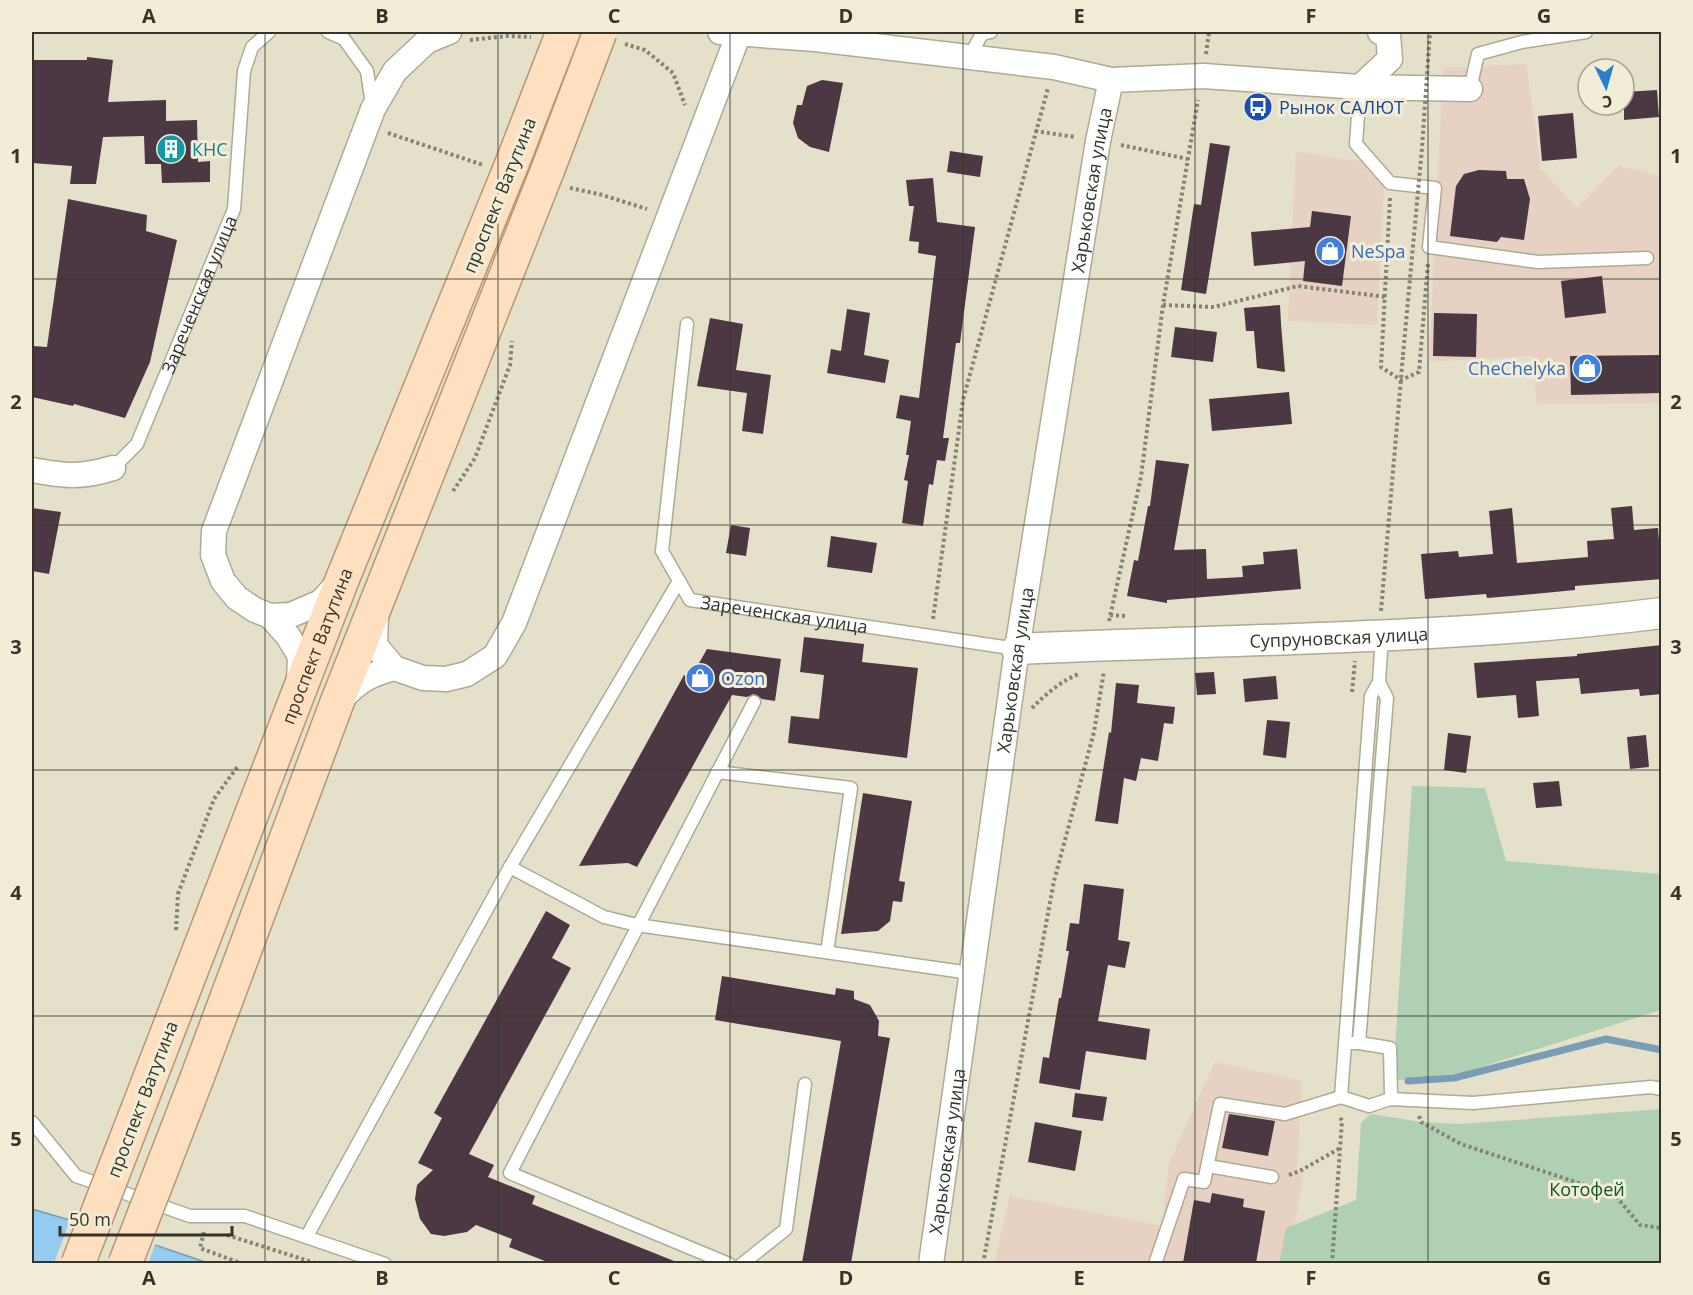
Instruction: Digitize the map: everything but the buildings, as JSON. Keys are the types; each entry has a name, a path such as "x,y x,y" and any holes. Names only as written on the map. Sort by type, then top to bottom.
{"main road":[{"name":"проспект Ватутина","path":"78,1263 500,164 563,32"},
{"name":"проспект Ватутина","path":"125,1263 378,599 555,178 600,32"}],"street":[{"path":"342,579 321,602 291,615 270,616 255,610 237,598 223,581 213,555 214,531 395,71 427,41 449,32"},
{"path":"378,599 374,630 375,645 394,668 423,678 446,679 467,674 495,656 514,623 729,32 815,39 1054,67 1111,80 1203,76 1360,87 1470,89"},
{"path":"1360,87 1390,59 1388,34 1380,32"},
{"name":"Харьковская улица","path":"930,1263 1017,648 1098,141 1111,80"},
{"name":"Зареченская улица","path":"32,470 64,476 90,475 113,468"},
{"name":"Супруновская улица","path":"1017,648 1382,636 1608,620 1662,613"},
{"path":"270,616 288,636 300,656 298,690"},
{"path":"336,705 356,683 394,668"}],"lane":[{"name":"Зареченская улица","path":"113,468 137,444 234,209 244,71 252,47 269,32"},
{"path":"328,32 344,39 368,71 377,120"},
{"path":"969,57 982,34 991,32"},
{"path":"1470,89 1478,54 1521,42 1586,32"},
{"path":"1360,87 1356,144 1390,183 1435,188 1429,247 1538,262 1647,258"},
{"name":"Зареченская улица","path":"687,324 662,551 690,600 1017,648"},
{"path":"307,1236 510,867 679,581"},
{"path":"1341,1097 1371,696 1379,682 1382,636"},
{"path":"1359,1043 1387,698 1379,682"},
{"path":"729,1263 510,1173 754,702"},
{"path":"717,772 851,788 827,952"},
{"path":"510,867 603,917 637,925 970,973"},
{"path":"1346,1043 1390,1048 1391,1095 1395,1099"},
{"path":"742,1263 786,1229 805,1084"},
{"path":"1155,1263 1185,1179 1204,1182 1220,1104 1285,1114 1341,1097 1369,1106 1395,1099 1473,1103 1651,1087 1662,1089"},
{"path":"32,1122 76,1176 190,1216 245,1216 386,1263"},
{"path":"1208,1166 1272,1177"}],"path":[{"path":"1403,355 1430,32"},
{"path":"931,636 963,400 1054,67"},
{"path":"377,120 500,164"},
{"path":"983,1263 1054,881 1094,732 1110,615 1141,477 1163,305 1193,127"},
{"path":"555,178 653,211"},
{"path":"1390,183 1381,368 1401,380 1419,372 1429,247"},
{"path":"1163,305 1214,306 1298,286 1386,297"},
{"path":"1421,1122 1461,1144 1615,1195 1640,1225 1662,1228"},
{"path":"1272,1177 1292,1175 1341,1147"},
{"path":"205,1228 200,1248 243,1263"}],"shaded area":[{"path":"1526,64 1541,169 1577,208 1618,166 1661,176 1661,405 1658,403 1537,404 1532,356 1429,362 1443,68"},
{"path":"1296,152 1385,165 1377,325 1288,321"},
{"path":"1215,1062 1302,1081 1297,1169 1303,1175 1288,1263 994,1264 1010,1196 1162,1226 1169,1163"}],"green space":[{"path":"1412,786 1485,788 1506,861 1661,874 1661,1010 1462,1073 1393,1081"},
{"name":"Котофей","path":"1661,1109 1661,1263 1279,1263 1286,1228 1356,1200 1361,1123 1371,1114 1421,1122 1461,1124"}],"water":[{"path":"32,1209 158,1246 208,1263 32,1263"}],"pier":[{"path":"71,1217 156,1242 148,1264 54,1263"}],"waterway":[{"path":"1408,1081 1454,1078 1606,1039 1662,1050"}],"place":[{"name":"Рынок САЛЮТ","path":"1258,107"},
{"name":"КНС","path":"171,149"},
{"name":"NeSpa","path":"1330,251"},
{"name":"CheChelyka","path":"1587,368"},
{"name":"Ozon","path":"700,678"}]}
